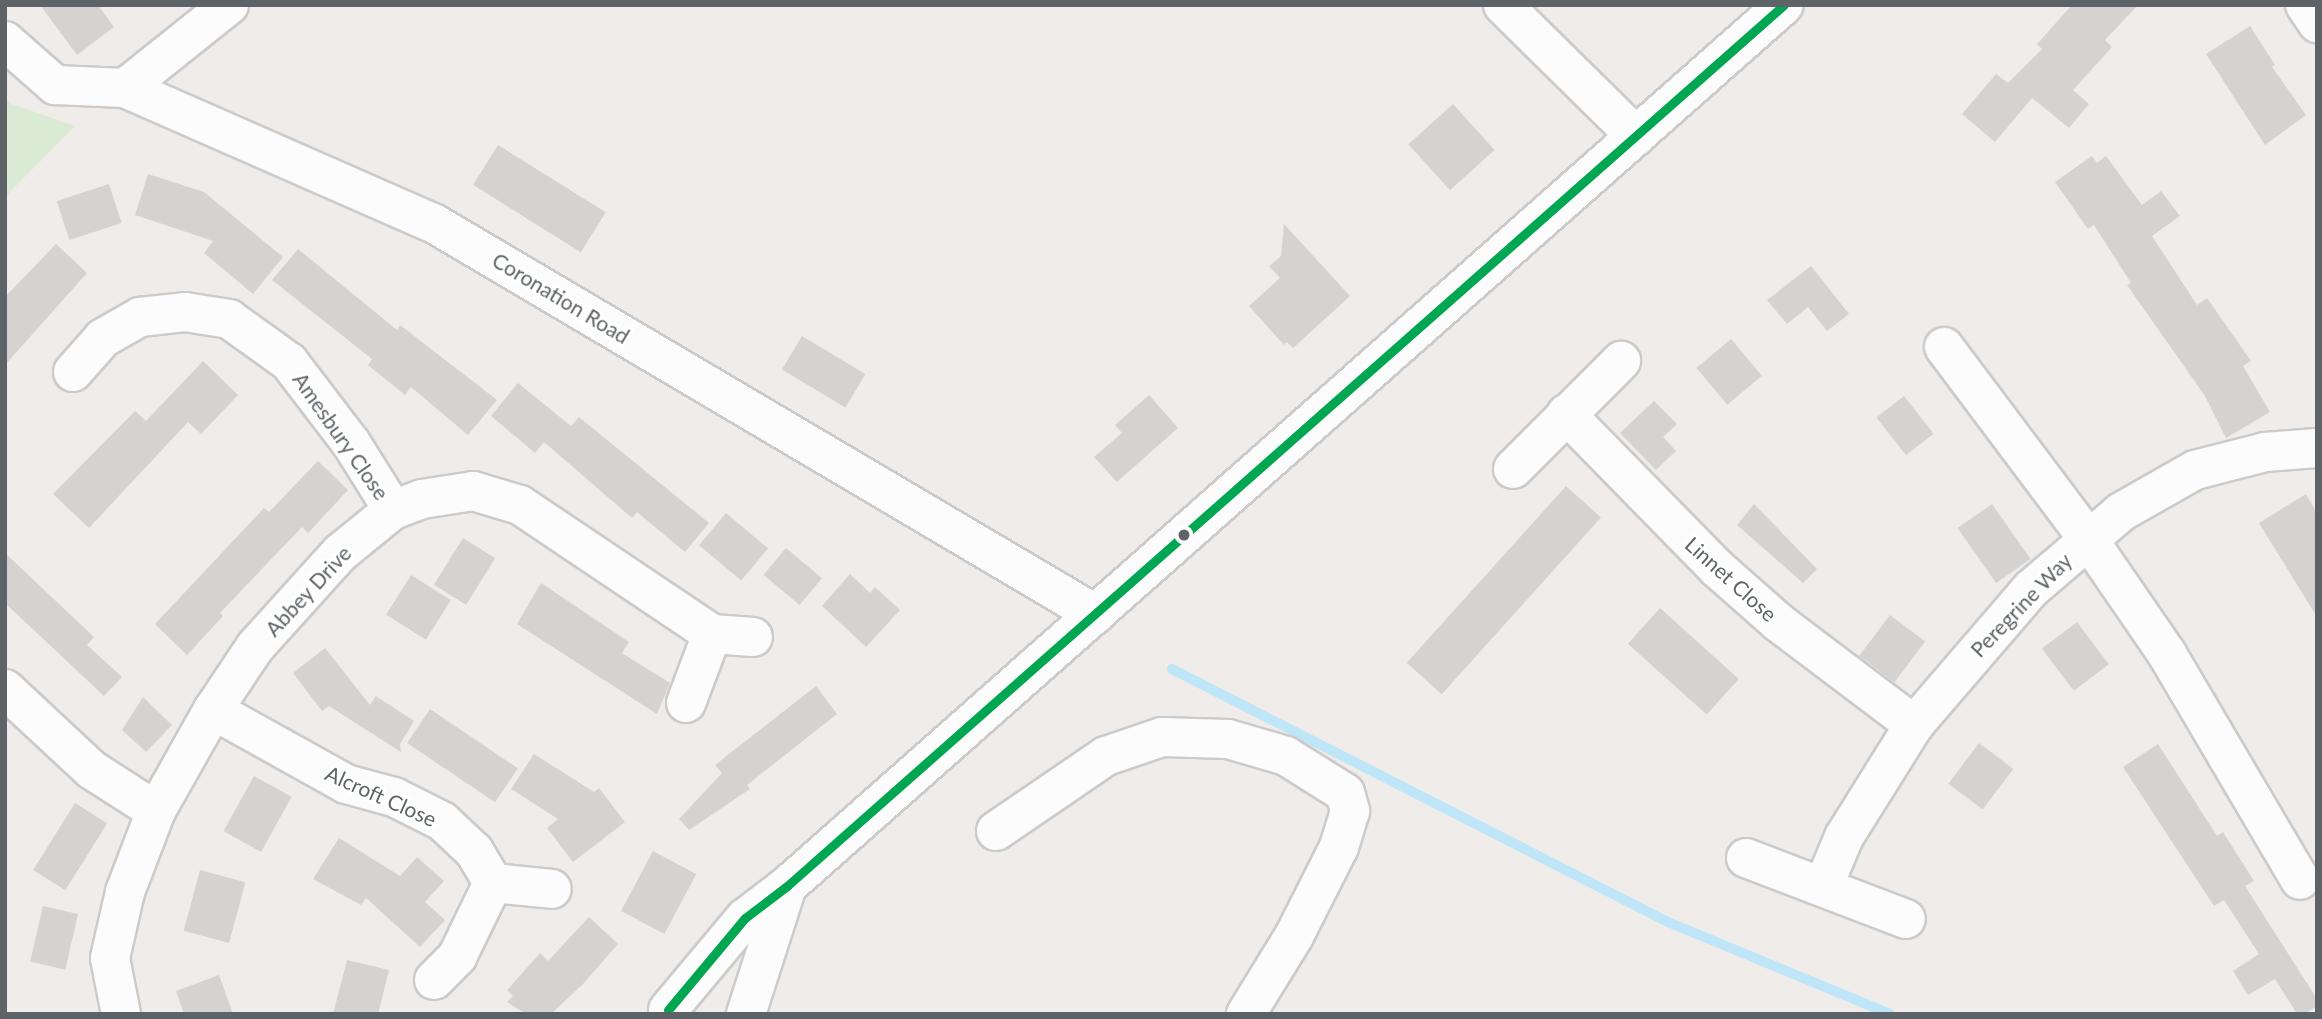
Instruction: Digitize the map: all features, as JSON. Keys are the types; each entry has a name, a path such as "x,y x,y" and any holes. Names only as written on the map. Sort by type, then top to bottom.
{"street":[{"path":"125,88 229,5"},
{"path":"1503,5 1636,136"},
{"path":"677,1013 745,918 787,886 1784,5"},
{"path":"2305,5 2317,23"},
{"name":"Coronation Road","path":"5,41 55,85 125,88 435,223 1095,614"},
{"name":"Amesbury Close","path":"72,372 103,338 140,317 185,312 229,319 289,362 351,443 393,510"},
{"path":"1944,347 2088,539 2204,712 2300,880"},
{"path":"1513,469 1621,360"},
{"name":"Linnet Close","path":"1566,414 1728,578 1778,622 1914,725"},
{"name":"Peregrine Way","path":"1823,887 1844,837 1914,725 2031,589 2088,539 2158,488 2196,470 2265,452 2317,448"},
{"name":"Abbey Drive","path":"121,1014 110,958 125,892 156,811 213,710 256,647 340,553 393,510 422,499 473,491 520,505 712,634 753,637"},
{"path":"686,703 712,634"},
{"path":"5,690 92,770 156,811"},
{"name":"Alcroft Close","path":"213,710 346,784 394,797 442,821 474,851 494,883"},
{"path":"996,831 1106,755 1162,737 1228,739 1286,756 1317,772 1345,793 1350,811 1339,847 1294,936 1246,1014"},
{"path":"1746,858 1906,919"},
{"path":"433,980 457,957 494,883 552,889"},
{"path":"746,1014 787,886"}],"green space":[{"path":"5,95 9,103 75,126 5,197"}],"building":[{"path":"40,5 98,5 114,27 77,55"},
{"path":"2072,5 2138,5 2105,40 2112,47 2073,90 2089,104 2069,128 2032,98 1995,142 1962,114 1996,74 2008,83 2042,49 2037,44"},
{"path":"2250,26 2275,65 2272,67 2306,115 2265,145 2206,54"},
{"path":"1453,104 1494,150 1450,190 1408,144"},
{"path":"498,145 606,212 581,252 473,185"},
{"path":"2092,156 2097,163 2106,156 2142,205 2161,191 2180,216 2152,236 2197,305 2207,298 2251,361 2243,366 2270,412 2226,438 2205,396 2127,285 2131,283 2094,225 2088,229 2055,182"},
{"path":"148,174 204,192 283,257 253,294 204,253 213,241 135,215"},
{"path":"109,184 122,223 69,240 57,201"},
{"path":"1284,224 1350,296 1293,348 1287,342 1284,345 1249,306 1280,278 1269,266 1281,256"},
{"path":"56,244 87,273 5,365 5,297"},
{"path":"298,249 397,330 400,325 497,400 468,435 411,387 405,395 368,365 372,359 272,280"},
{"path":"1811,266 1849,314 1827,331 1808,307 1787,324 1767,300"},
{"path":"802,336 865,374 845,408 782,369"},
{"path":"1731,339 1762,376 1727,405 1697,368"},
{"path":"203,361 238,395 201,434 188,422 89,528 53,494 135,411 146,421"},
{"path":"518,383 571,426 579,417 709,523 685,552 637,512 632,518 544,442 535,453 491,416"},
{"path":"1149,395 1178,428 1117,482 1094,457 1122,433 1115,425"},
{"path":"1904,396 1934,434 1906,455 1876,418"},
{"path":"1654,401 1677,424 1663,437 1676,451 1656,470 1620,433"},
{"path":"318,461 348,490 308,533 302,527 220,613 223,616 187,655 155,624 264,508 269,512"},
{"path":"1566,486 1601,517 1442,694 1407,663"},
{"path":"2306,494 2317,513 2317,617 2259,523"},
{"path":"1754,504 1817,569 1803,583 1737,525"},
{"path":"1992,504 2030,559 1996,583 1958,528"},
{"path":"726,513 768,548 741,581 699,545"},
{"path":"463,538 495,558 466,605 434,585"},
{"path":"786,548 822,578 800,605 764,575"},
{"path":"5,553 94,637 87,645 122,677 104,696 5,603"},
{"path":"850,574 870,593 875,587 900,610 866,647 822,606"},
{"path":"411,575 451,600 426,640 386,615"},
{"path":"541,583 629,642 622,653 670,683 657,714 517,624"},
{"path":"1660,608 1739,679 1707,715 1628,644"},
{"path":"1890,615 1925,641 1894,682 1859,656"},
{"path":"2077,622 2109,664 2074,691 2042,648"},
{"path":"325,648 370,705 376,696 414,721 400,744 401,752 329,706 322,711 293,673"},
{"path":"816,686 837,714 747,785 750,789 689,830 679,819 722,773 715,765"},
{"path":"143,697 172,725 146,752 122,730"},
{"path":"430,709 518,768 495,802 407,743"},
{"path":"1979,743 2013,769 1983,810 1948,784"},
{"path":"2158,744 2217,836 2223,832 2254,881 2245,886 2317,999 2317,1006 2304,1014 2297,1014 2275,979 2248,995 2233,971 2259,954 2224,900 2214,906 2123,767"},
{"path":"534,754 594,792 599,788 625,822 573,862 547,828 558,819 511,789"},
{"path":"254,776 292,797 261,852 223,831"},
{"path":"75,803 107,823 65,890 33,870"},
{"path":"339,838 400,876 417,857 444,881 425,902 445,920 420,947 366,898 361,905 313,879"},
{"path":"653,851 696,874 664,934 621,911"},
{"path":"200,870 245,882 229,943 184,931"},
{"path":"43,906 78,914 65,970 30,962"},
{"path":"589,917 618,944 583,984 551,1014 526,1014 507,1002 513,996 507,990 540,953 548,961"},
{"path":"347,960 389,970 378,1014 333,1014"},
{"path":"219,975 233,1014 184,1014 176,991"}],"waterway":[{"path":"1172,669 1668,922 1890,1014"}],"transit line":[{"path":"668,1010 745,918 787,886 1784,5"}]}
